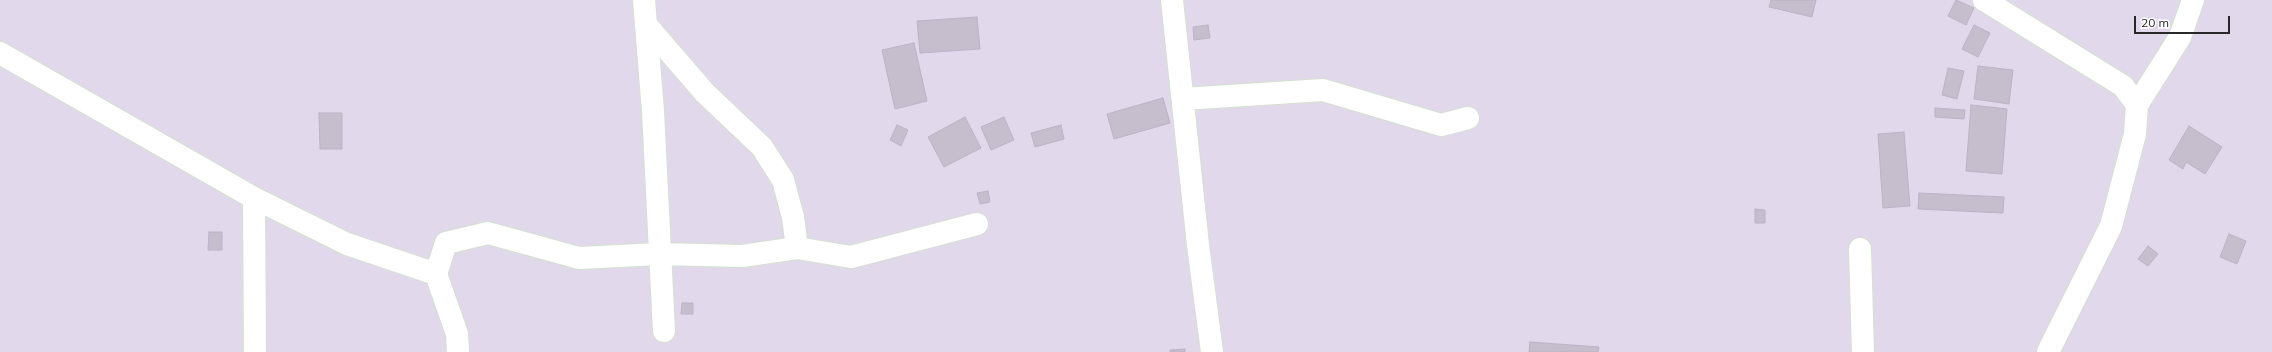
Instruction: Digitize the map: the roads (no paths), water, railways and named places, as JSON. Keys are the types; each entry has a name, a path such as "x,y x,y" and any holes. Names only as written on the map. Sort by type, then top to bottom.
{"street":[{"path":"644,0 648,27 664,331"},
{"path":"1172,0 1198,245 1212,352"},
{"path":"1984,0 2123,86 2137,105"},
{"path":"2048,352 2111,226 2135,134 2137,105 2180,37 2193,0"},
{"path":"648,27 705,93 762,146 783,180 793,217 797,248"},
{"path":"0,53 254,198 347,244 436,274"},
{"path":"1183,98 1323,90 1441,125 1468,118"},
{"path":"254,198 255,352"},
{"path":"458,352 457,334 436,274 446,243 488,233 579,258 659,254 742,256 797,248 851,257 978,224"},
{"path":"1860,249 1863,352"}]}
